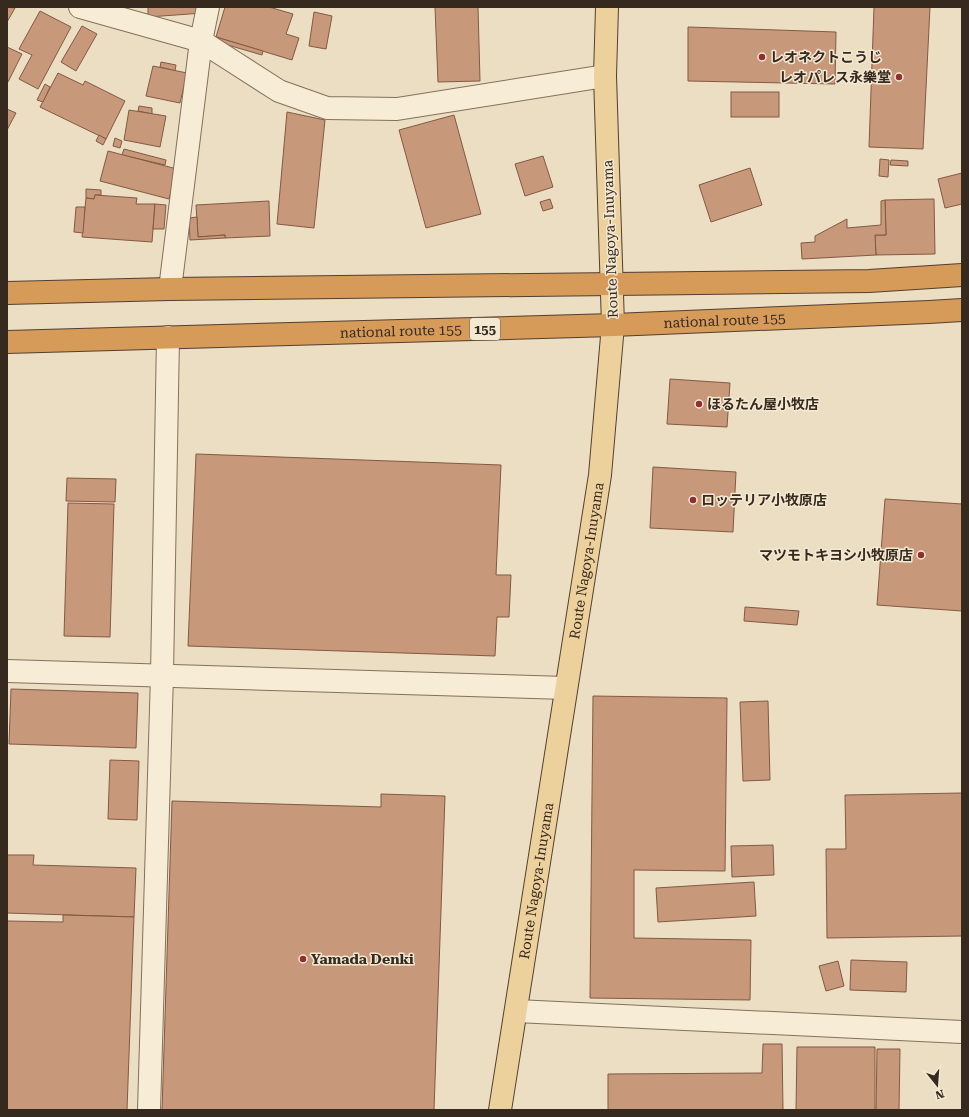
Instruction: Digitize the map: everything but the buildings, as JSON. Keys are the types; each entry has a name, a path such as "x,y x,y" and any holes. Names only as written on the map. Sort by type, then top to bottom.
{"highway":[{"path":"7,293 170,288 869,280 962,275"},
{"name":"national route 155","path":"7,342 613,326 962,310"}],"main road":[{"name":"Route Nagoya-Inuyama","path":"500,1110 600,475 613,326 605,76 607,7"}],"street":[{"path":"80,7 201,41 278,91 327,108 397,109 605,76"},
{"path":"170,288 201,41 208,7"},
{"path":"149,1110 162,675 168,337"},
{"path":"7,671 566,688"},
{"path":"516,1011 962,1032"}],"place":[{"name":"レオネクトこうじ","path":"762,57"},
{"name":"レオパレス永樂堂","path":"899,77"},
{"name":"ほるたん屋小牧店","path":"699,404"},
{"name":"ロッテリア小牧原店","path":"693,500"},
{"name":"マツモトキヨシ小牧原店","path":"921,555"},
{"name":"Yamada Denki","path":"303,959"}]}
